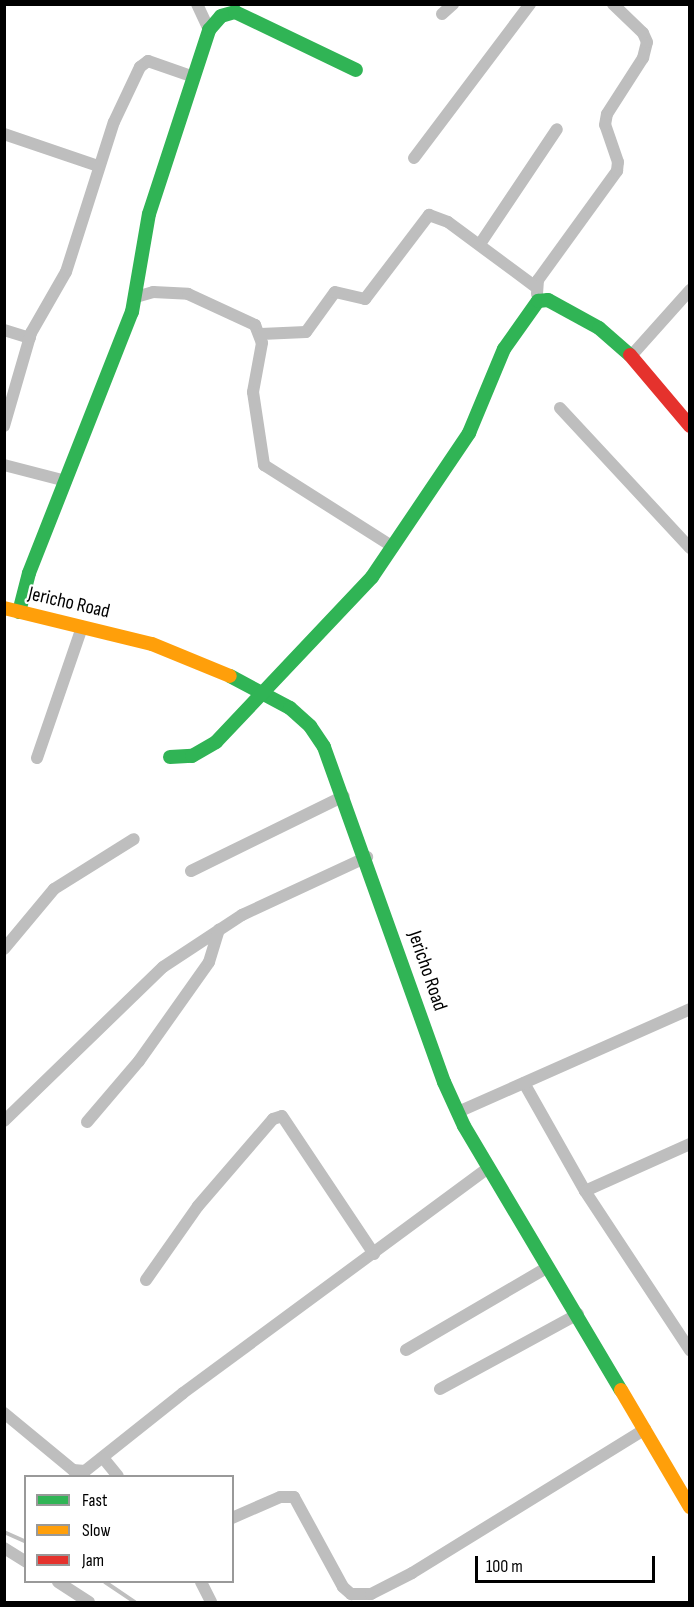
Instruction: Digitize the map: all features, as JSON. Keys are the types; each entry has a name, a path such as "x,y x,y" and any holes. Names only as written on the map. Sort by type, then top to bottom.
{"street":[{"path":"197,4 209,30"},
{"path":"442,14 453,4"},
{"path":"414,158 530,4"},
{"path":"170,757 192,756 216,742 372,577 469,433 504,349 617,171 618,162 605,125 607,114 644,58 647,42 643,33 617,6"},
{"path":"19,612 29,573 136,297 149,214 209,30 221,16 235,12 357,70"},
{"path":"4,426 30,338 47,300 66,272 98,166 114,122 140,67 148,61 194,77"},
{"path":"480,244 557,129"},
{"path":"4,134 98,166"},
{"path":"261,334 306,332 335,292 365,299 429,215 448,222 480,244 537,294 599,328 630,357 690,426"},
{"path":"630,357 690,290"},
{"path":"136,297 153,292 188,294 255,326 261,334 253,392 264,465 393,547"},
{"path":"4,330 30,338"},
{"path":"560,408 690,548"},
{"path":"4,465 66,482"},
{"name":"Jericho Road","path":"4,608 152,644 264,692 310,726 324,747 344,796 458,1112 487,1169 578,1314 690,1507"},
{"path":"37,758 82,627"},
{"path":"191,871 344,796"},
{"path":"4,949 54,889 134,839"},
{"path":"4,1121 163,967 219,929 367,857"},
{"path":"87,1122 139,1061 209,962 219,929"},
{"path":"458,1112 690,1009"},
{"path":"524,1083 585,1191 690,1350"},
{"path":"146,1280 198,1206 279,1116 291,1124 374,1254"},
{"path":"585,1191 690,1144"},
{"path":"4,1413 73,1470 85,1471 104,1459 183,1393 487,1169"},
{"path":"406,1350 548,1267"},
{"path":"440,1389 578,1314"},
{"path":"234,1517 280,1497 294,1497 343,1587 351,1594 370,1594 412,1573 645,1429"},
{"path":"104,1459 117,1475"},
{"path":"4,1548 24,1561"},
{"path":"61,1583 89,1602"},
{"path":"202,1583 211,1602"}],"waterway":[{"path":"4,1532 24,1541"},
{"path":"106,1583 135,1602"}],"traffic: fast":[{"path":"19,612 29,573 132,312 149,214 209,30 221,16 235,12 356,70"},
{"path":"170,757 192,756 216,742 372,577 469,433 504,349 538,301 548,300 599,328 630,355"},
{"path":"230,676 290,708 310,726 324,747 444,1082 464,1126 621,1390"}],"traffic: slow":[{"path":"4,608 152,644 230,676"},
{"path":"621,1390 690,1507"}],"traffic: jam":[{"path":"630,355 690,426"}]}
